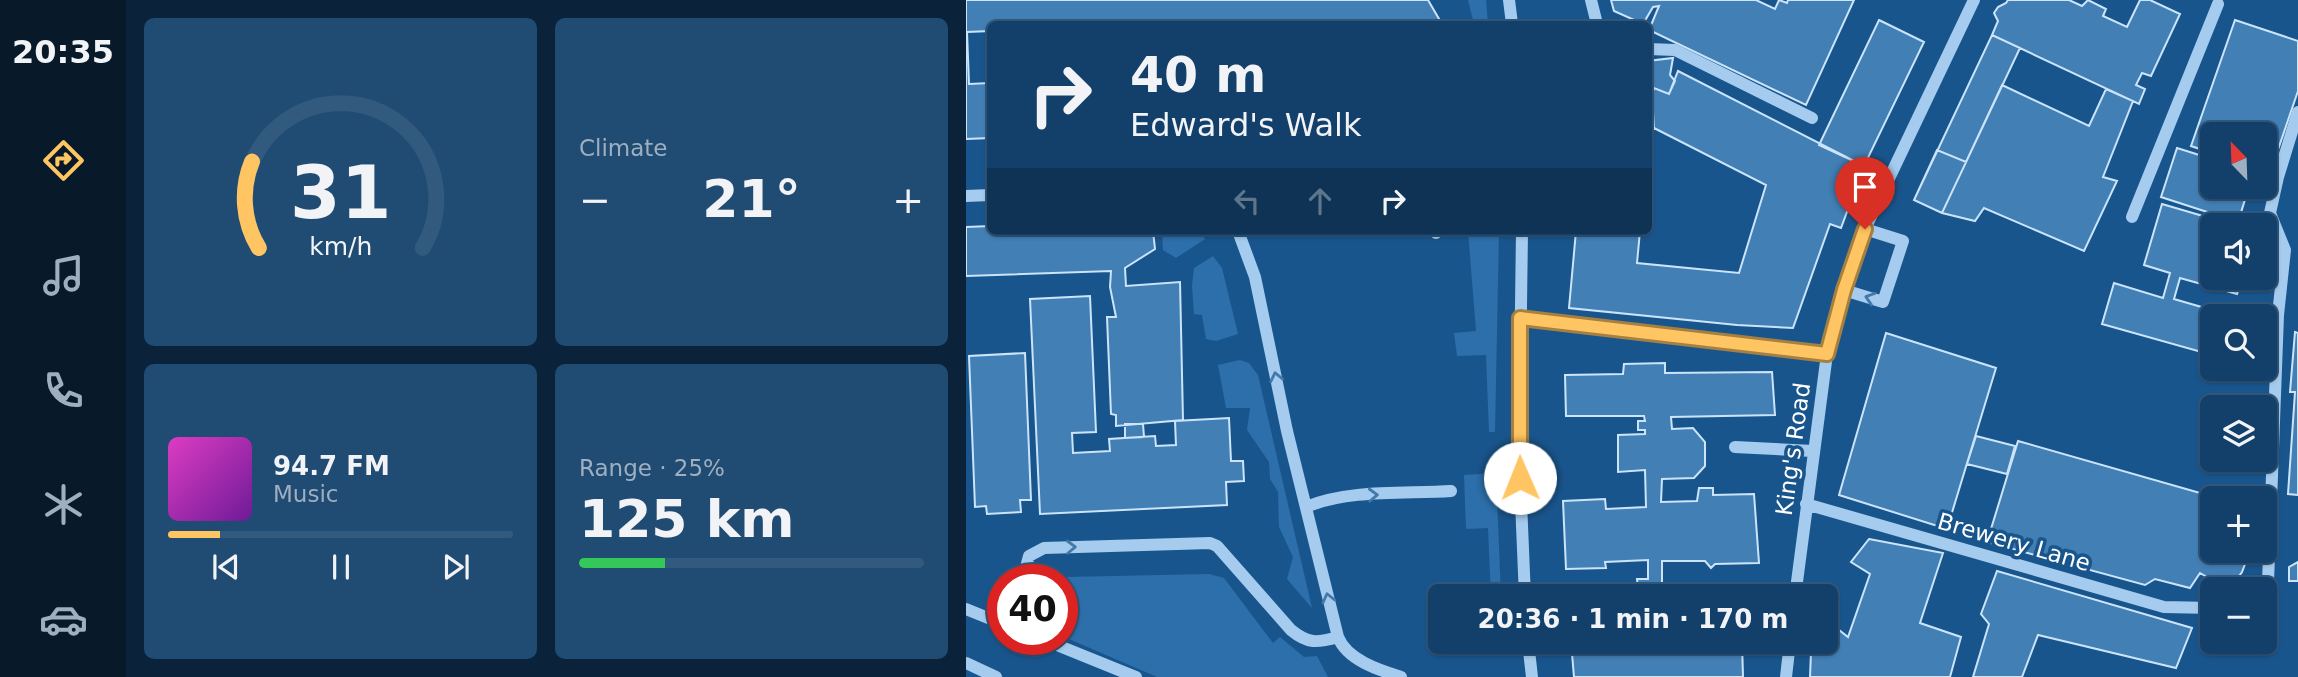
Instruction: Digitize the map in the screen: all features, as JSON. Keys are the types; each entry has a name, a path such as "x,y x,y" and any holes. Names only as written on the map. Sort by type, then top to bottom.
{"street":[{"path":"1509,0 1512,21"},
{"path":"1591,0 1596,21"},
{"name":"King's Road","path":"1797,584 1827,354 1844,290 1865,229 1974,0"},
{"path":"2132,217 2218,4"},
{"path":"1652,49 1675,50 1812,118"},
{"path":"2267,577 2278,315 2285,250 2270,213 2298,112"},
{"path":"966,196 987,195"},
{"path":"1844,290 1883,302 1903,241 1865,229"},
{"path":"1239,235 1255,277 1287,431 1338,637 1350,654 1401,677"},
{"path":"1522,235 1519,454 1524,584"},
{"path":"1520,318 1827,354"},
{"path":"1735,447 1813,451"},
{"path":"1306,507 1325,499 1451,491"},
{"name":"Brewery Lane","path":"1806,504 2164,607 2200,608"},
{"path":"1027,564 1029,556 1044,548 1210,543 1217,546 1302,639 1320,643 1338,637"},
{"path":"966,609 987,618"},
{"path":"1078,654 1136,677"},
{"path":"1529,654 1530,677"},
{"path":"1786,677 1789,654"},
{"path":"966,663 996,677"}],"shaded area":[{"path":"1468,0 1486,0 1488,21 1473,21"},
{"path":"1162,235 1202,235 1205,239 1176,258 1163,250"},
{"path":"1468,235 1499,235 1495,432 1489,432 1486,355 1457,356 1454,333 1476,331"},
{"path":"1213,256 1222,268 1238,334 1216,341 1206,339 1202,315 1194,314 1192,286 1194,268"},
{"path":"1240,360 1249,363 1258,375 1312,608 1287,579 1293,557 1279,527 1278,492 1270,479 1269,462 1247,430 1250,408 1226,408 1218,365"},
{"path":"1496,473 1500,584 1490,584 1488,528 1466,529 1464,475"},
{"path":"1209,574 1224,578 1273,643 1280,637 1304,657 1317,656 1328,677 1157,677 1078,643 1078,577"}],"building":[{"path":"966,0 1428,0 1440,21 987,21 987,31 967,32 969,84 987,83 987,138 966,139"},
{"path":"1611,0 1756,0 1775,9 1779,0 1787,3 1788,0 1854,0 1806,105 1652,31 1652,23 1659,6 1653,7 1645,21 1636,21 1614,11"},
{"path":"2008,0 2069,0 2082,6 2088,0 2106,9 2103,16 2127,27 2140,0 2150,0 2180,14 2151,76 2142,73 2136,85 2145,89 2139,104 1992,35 1998,21 1994,13"},
{"path":"1879,20 1924,42 1864,166 1819,145"},
{"path":"2235,20 2298,41 2298,91 2277,152 2277,122 2200,122 2200,149 2191,146"},
{"path":"1992,35 2020,48 1942,213 1914,200"},
{"path":"1673,58 1670,75 1675,81 1669,94 1654,88 1652,94 1652,61"},
{"path":"1678,71 1864,166 1841,228 1830,224 1793,328 1569,308 1576,235 1640,235 1637,263 1739,273 1766,185 1654,128 1654,88 1669,94"},
{"path":"2002,85 2089,126 2106,89 2133,101 2103,177 2117,181 2084,251 1984,208 1975,221 1942,213 1914,200 1937,150 1966,162"},
{"path":"2177,148 2200,155 2200,200 2245,200 2241,213 2210,213 2161,197"},
{"path":"2162,204 2200,215 2200,284 2180,278 2174,299 2200,307 2200,352 2102,324 2114,283 2163,298 2170,273 2144,265"},
{"path":"987,226 987,235 1153,235 1155,249 1125,268 1126,286 1180,282 1183,420 1116,426 1116,415 1111,414 1107,317 1116,317 1110,287 1111,271 966,276 966,227"},
{"path":"2223,290 2238,290 2237,294"},
{"path":"1090,296 1096,432 1072,433 1073,453 1110,451 1109,439 1155,436 1156,446 1176,445 1175,421 1229,418 1231,461 1243,461 1244,481 1226,482 1227,505 1040,514 1030,299"},
{"path":"2295,332 2298,333 2298,495 2288,494 2295,392 2290,392"},
{"path":"1886,333 1996,368 1947,529 1839,495"},
{"path":"1025,353 1031,500 1020,500 1021,512 987,514 986,506 975,507 969,356"},
{"path":"1665,363 1665,373 1772,372 1775,415 1671,417 1672,429 1693,428 1705,442 1705,466 1694,478 1662,479 1661,502 1697,501 1699,488 1713,488 1713,495 1754,494 1759,563 1715,564 1711,568 1705,561 1662,561 1662,584 1638,584 1637,579 1648,579 1648,560 1605,562 1606,568 1566,569 1563,501 1605,499 1606,509 1646,507 1645,470 1618,472 1618,435 1645,434 1645,430 1638,430 1638,421 1645,421 1644,416 1566,416 1565,375 1623,374 1624,364"},
{"path":"1125,424 1143,424 1144,437 1125,438"},
{"path":"1976,436 2015,446 2007,474 1967,464"},
{"path":"2018,441 2200,493 2200,563 2245,563 2238,577 2207,577 2200,573 2190,588 2155,579 2145,585 1987,542"},
{"path":"1869,539 1943,553 1920,623 1961,637 1950,677 1810,677 1811,654 1838,654 1838,629 1848,637 1870,574 1851,562"},
{"path":"2298,562 2298,581 2289,581 2289,567"},
{"path":"1997,571 2192,628 2176,668 2038,635 2022,677 1973,677 1989,624 1981,614"},
{"path":"1572,654 1742,654 1743,677 1574,677"}],"route":[{"path":"1520,478 1520,318 1827,354 1844,290 1865,229"}]}
